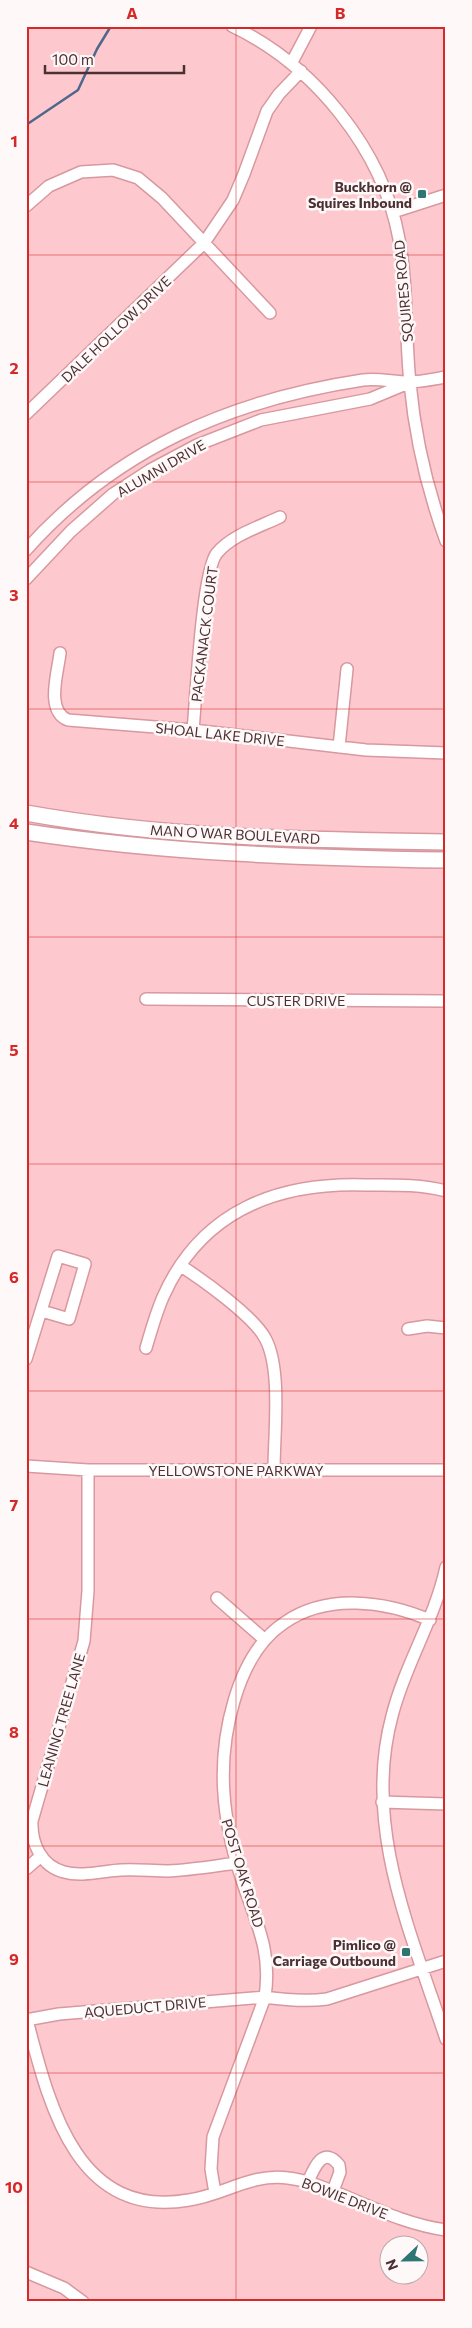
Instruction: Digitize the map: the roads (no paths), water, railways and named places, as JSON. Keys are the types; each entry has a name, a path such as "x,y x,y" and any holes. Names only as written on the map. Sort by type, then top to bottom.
{"main road":[{"name":"MAN O WAR BOULEVARD","path":"26,813 147,829 250,837 446,842"},
{"name":"MAN O WAR BOULEVARD","path":"26,832 115,844 253,856 446,860"}],"street":[{"name":"SQUIRES ROAD","path":"232,26 265,44 292,62 327,98 352,130 364,150 393,212 404,269 410,382"},
{"path":"292,62 310,26"},
{"name":"DALE HOLLOW DRIVE","path":"26,414 204,243 232,200 244,174 267,111 279,94 301,71"},
{"path":"26,206 49,186 81,172 113,170 138,178 150,187 270,313"},
{"path":"393,212 446,195"},
{"name":"ALUMNI DRIVE","path":"26,550 62,514 94,486 142,453 200,424 260,402 365,380 410,382 446,377"},
{"path":"410,382 426,481 446,541"},
{"name":"ALUMNI DRIVE","path":"26,579 71,531 113,494 150,470 197,445 261,420 370,398 410,382"},
{"name":"PACKANACK COURT","path":"193,730 207,582 213,558 225,545 239,536 280,517"},
{"name":"SHOAL LAKE DRIVE","path":"60,653 55,703 62,718 78,721 193,730 366,750 446,752"},
{"path":"340,747 347,669"},
{"name":"CUSTER DRIVE","path":"146,999 446,1001"},
{"path":"146,1348 164,1296 181,1266 200,1241 246,1206 290,1190 327,1185 416,1186 446,1191"},
{"path":"26,1359 58,1256 85,1264 69,1319 42,1311"},
{"path":"181,1266 252,1322 265,1336 271,1351 274,1370 274,1470"},
{"path":"408,1329 427,1326 446,1328"},
{"name":"YELLOWSTONE PARKWAY","path":"26,1466 88,1470 446,1470"},
{"name":"LEANING TREE LANE","path":"41,1856 32,1836 32,1821 80,1658 87,1618 88,1470"},
{"path":"446,1567 441,1592 407,1670 391,1717 384,1760 382,1802 391,1867 446,2039"},
{"path":"217,1598 264,1640"},
{"name":"POST OAK ROAD","path":"215,2192 211,2169 213,2136 264,1997 268,1979 265,1948 236,1863 224,1812 222,1776 226,1732 239,1686 248,1665 264,1640 274,1630 296,1615 329,1605 355,1603 390,1606 430,1620"},
{"path":"382,1802 446,1804"},
{"path":"26,1868 41,1856 55,1869 73,1874 123,1870 169,1871 236,1863"},
{"name":"AQUEDUCT DRIVE","path":"27,2020 59,2014 264,1997 303,2001 327,1999 446,1961"},
{"name":"BOWIE DRIVE","path":"27,2020 54,2114 70,2146 99,2179 115,2190 149,2201 169,2203 191,2200 236,2184 263,2178 288,2178 308,2182 398,2218 430,2228 446,2230"},
{"path":"308,2182 318,2162 326,2157 331,2158 339,2165 340,2172 332,2191"},
{"path":"26,2272 64,2288 83,2302"}],"waterway":[{"path":"26,125 78,90 97,49 111,26"}],"place":[{"name":"Buckhorn @ Squires Inbound","path":"422,194"},
{"name":"Pimlico @ Carriage Outbound","path":"406,1952"}]}
